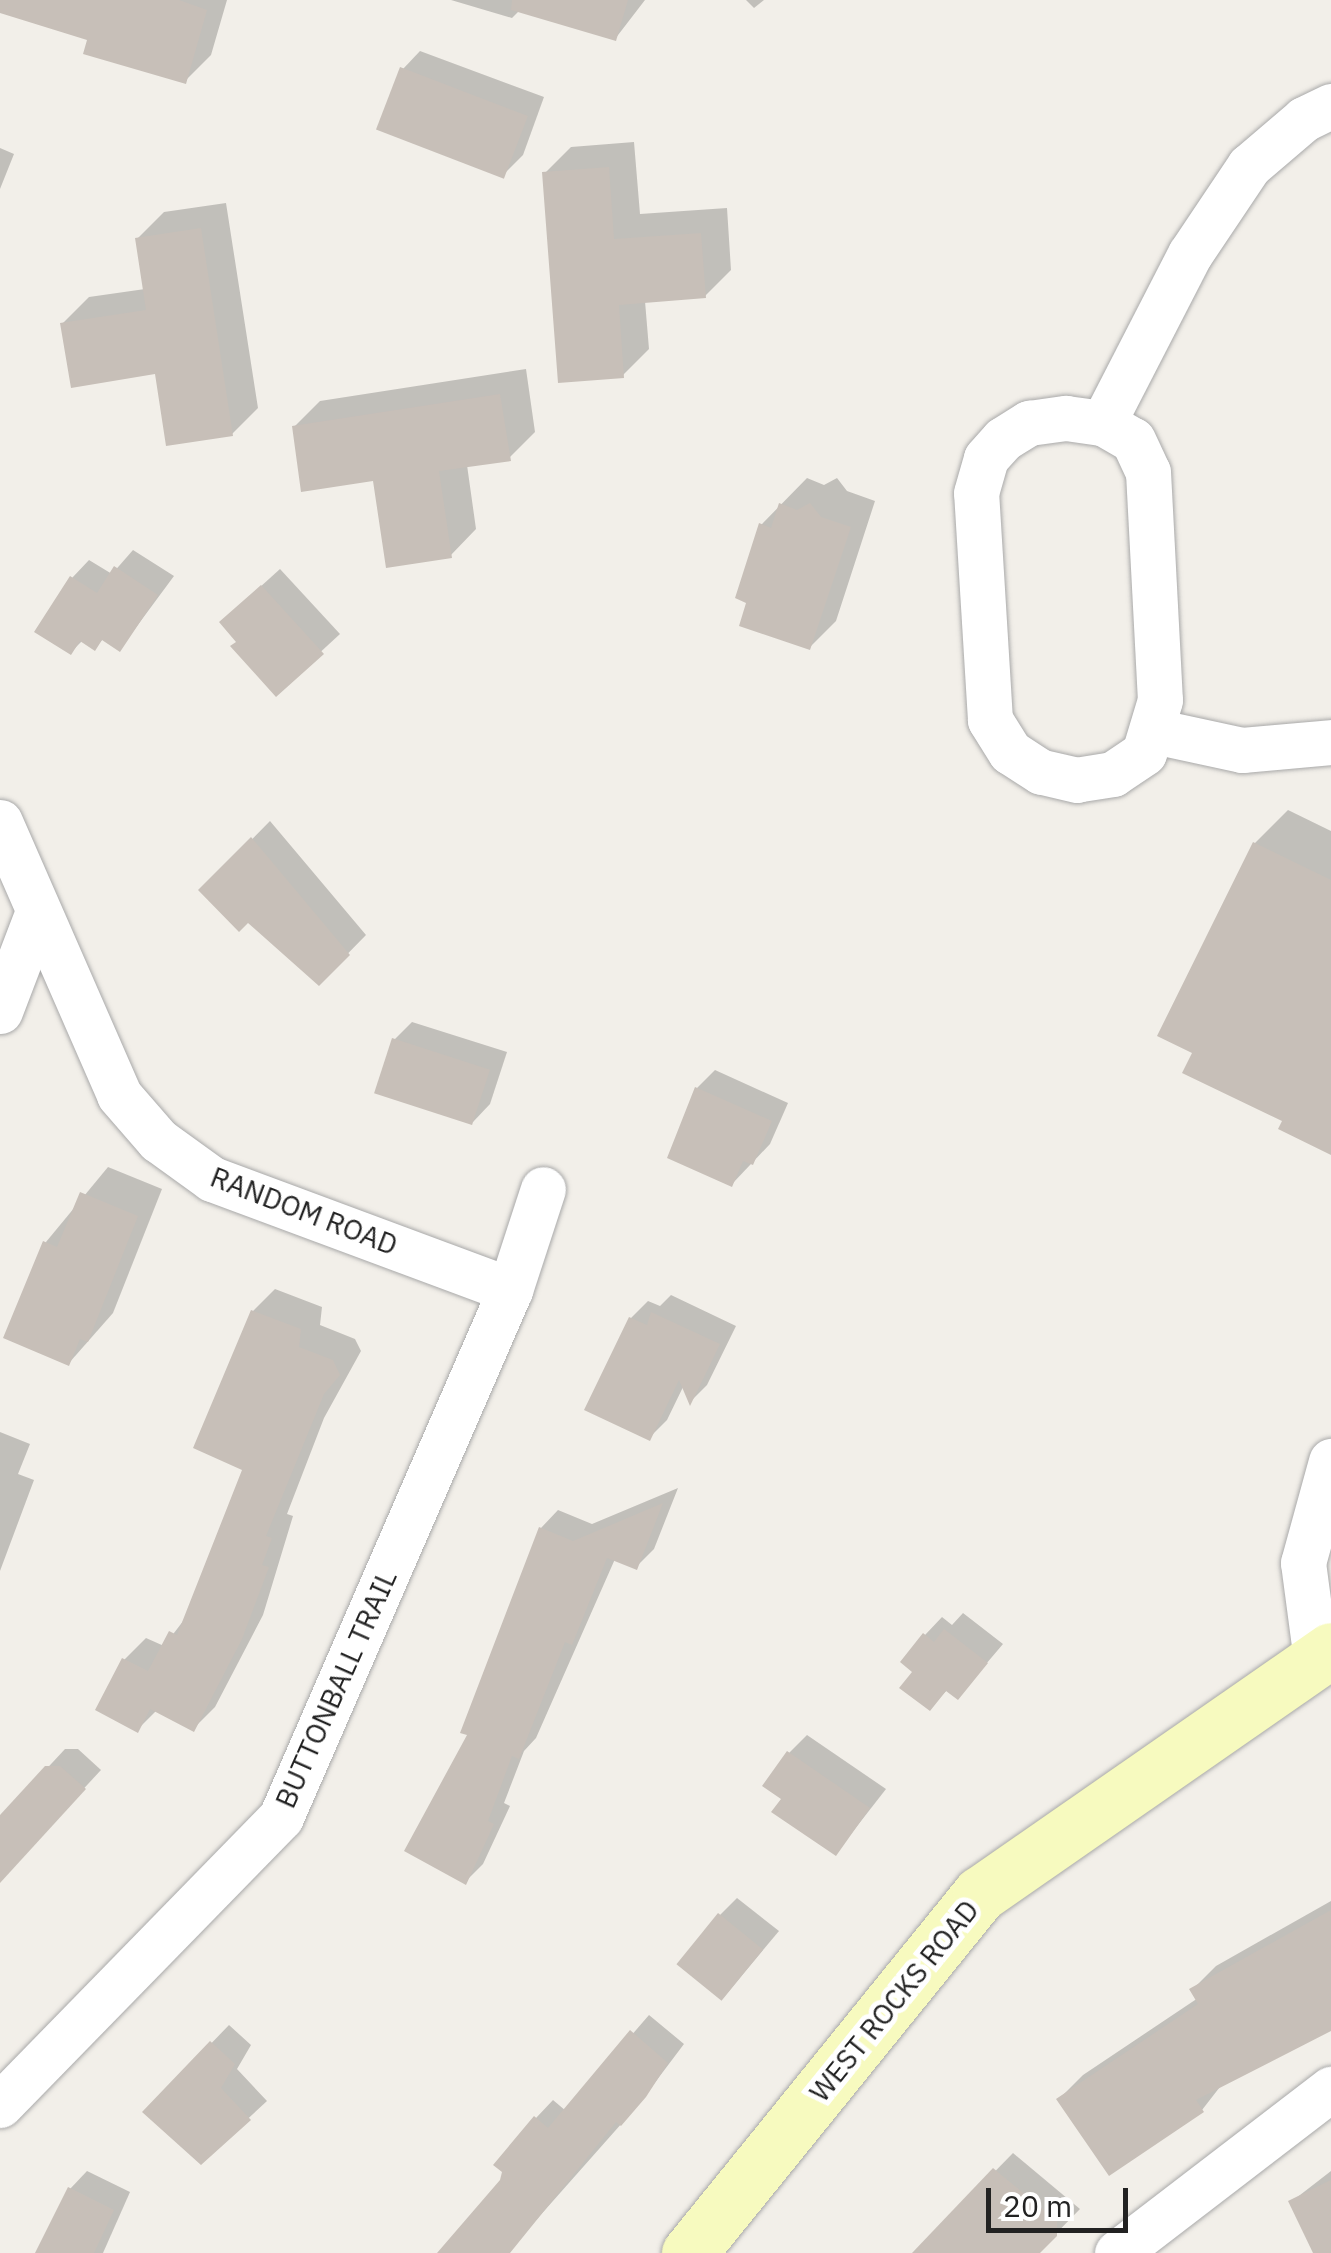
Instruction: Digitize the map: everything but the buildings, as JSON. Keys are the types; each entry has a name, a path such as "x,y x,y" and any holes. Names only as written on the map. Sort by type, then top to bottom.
{"main road":[{"name":"WEST ROCKS ROAD","path":"688,2253 980,1894 1324,1655"}],"street":[{"path":"1103,424 1190,254 1249,166 1304,119 1331,106"},
{"path":"1066,418 1103,424 1133,440 1148,472 1160,700 1154,732 1144,754 1113,774 1078,780 1041,772 1010,752 990,720 976,493 986,458 1030,423 1066,418"},
{"path":"1154,732 1242,750 1331,742"},
{"name":"RANDOM ROAD","path":"0,822 119,1096 158,1140 212,1179 510,1290"},
{"path":"0,1011 38,914"},
{"name":"BUTTONBALL TRAIL","path":"0,2105 281,1816 510,1290 542,1189"},
{"path":"1324,1655 1303,1562 1331,1461"},
{"path":"1116,2253 1331,2088"}]}
